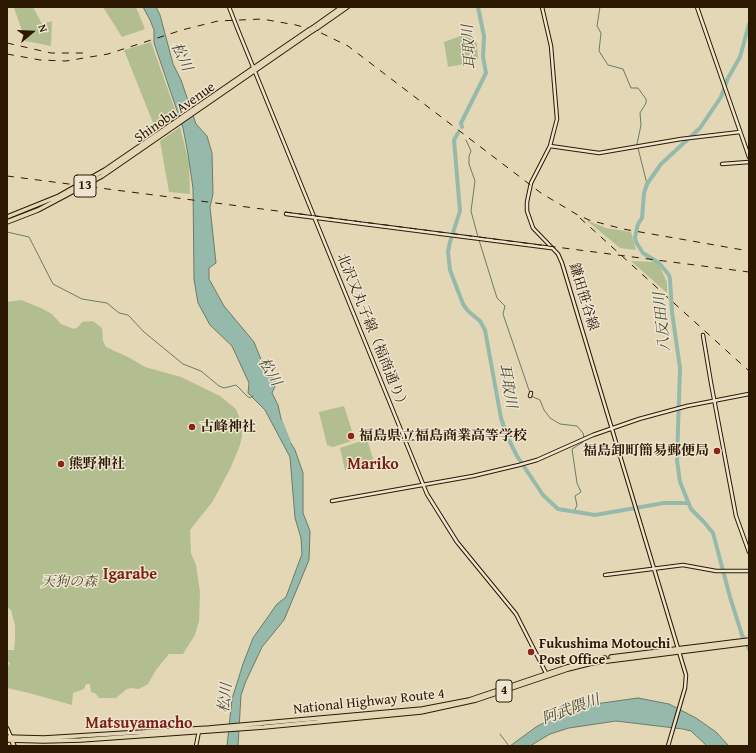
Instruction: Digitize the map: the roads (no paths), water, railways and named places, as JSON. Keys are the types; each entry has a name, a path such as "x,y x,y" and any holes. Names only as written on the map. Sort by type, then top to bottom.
{"highway":[{"name":"Shinobu Avenue","path":"316,27 342,7"},
{"name":"Shinobu Avenue","path":"7,222 38,210 91,183 347,7"},
{"name":"Shinobu Avenue","path":"7,217 43,203 79,186 156,138"},
{"name":"National Highway Route 4","path":"8,738 50,738 199,730 432,711 476,700 547,674 607,660 749,642"},
{"path":"8,738 12,746"}],"street":[{"name":"北沢又丸子線（福商通り）","path":"229,7 316,218 423,485 437,513 457,542 518,618 547,674"},
{"name":"鎌田笹谷線","path":"542,7 551,46 557,114 550,146 531,183 526,206 531,225 559,256 562,263 637,509 678,650"},
{"path":"697,7 749,157"},
{"path":"550,146 599,153 681,139 740,132"},
{"path":"722,164 749,162"},
{"path":"286,214 552,248"},
{"path":"704,335 714,401 736,516 749,552"},
{"path":"332,501 423,485 524,464 537,460 612,428 674,409 749,394"},
{"path":"605,575 654,567 683,565 719,571 749,571"},
{"path":"668,746 686,678 678,650"},
{"path":"7,728 8,738"},
{"path":"196,746 199,730"}],"water":[{"path":"143,7 156,7 160,15 173,64 181,80 196,124 207,136 212,153 213,194 210,207 216,263 209,268 209,279 224,306 254,342 268,377 274,378 276,384 272,393 278,405 284,432 295,450 303,473 303,513 310,531 309,560 284,620 262,647 246,681 241,695 238,746 227,746 232,699 253,638 277,604 286,597 302,554 301,538 295,518 290,457 265,410 248,393 249,383 232,346 210,325 198,303 194,279 193,188 188,154 183,128 154,43 154,30"},
{"name":"阿武隈川","path":"638,698 669,704 696,718 716,732 729,746 707,746 691,731 683,729 616,721 569,728 550,734 530,746 510,746 536,727 566,711 595,704"}],"waterway":[{"name":"耳取川","path":"462,127 461,123 486,73 483,57 484,36 478,7"},
{"path":"600,7 597,26 601,33 599,51 608,65 623,69 631,88 638,88 646,99 646,103 640,113 641,125 637,144 647,184"},
{"name":"八反田川","path":"749,24 740,57 727,80 721,97 700,128 661,164 647,184 644,193 642,218 638,224 635,237 636,242 643,253 659,263 669,275 672,312 680,368 677,460 680,482 691,509 713,533 730,597 742,635 749,649"},
{"name":"耳取川","path":"458,133 454,140 460,211 448,252 450,270 463,304 468,311 480,321 485,330 501,418 507,436 517,456 543,495 558,509 595,515 664,503 688,503"},
{"path":"466,140 471,151 469,156 469,164 475,181 471,211 478,237"},
{"path":"7,232 29,237 53,284 82,299 107,303 119,313 128,315 144,332 183,364 201,371 219,386 224,388 236,385 250,398 253,396"},
{"path":"479,240 497,298 505,306 503,314 531,396 540,400 544,410 550,418 560,424 577,426 583,433 584,438"},
{"name":"松川","path":"281,422 289,442"},
{"path":"574,512 577,505 575,496 581,492 577,483 572,449 583,442"},
{"path":"500,734 509,746"}],"railway":[{"path":"7,54 40,60 66,61 108,54 182,30 218,21 262,19 296,25 317,31 348,46 541,193 576,214 589,220 623,229 749,251"},
{"path":"7,43 51,53 84,53"},
{"path":"7,176 749,272"},
{"path":"580,218 749,371"}],"place":[{"name":"古峰神社","path":"192,427"},
{"name":"福島県立福島商業高等学校","path":"351,436"},
{"name":"福島卸町簡易郵便局","path":"717,451"},
{"name":"熊野神社","path":"61,464"},
{"name":"Fukushima Motouchi Post Office","path":"531,652"}],"district":[{"name":"Mariko","path":"373,465"},
{"name":"Igarabe","path":"130,575"},
{"name":"Matsuyamacho","path":"139,724"}],"park label":[{"name":"天狗の森","path":"69,582"}]}
